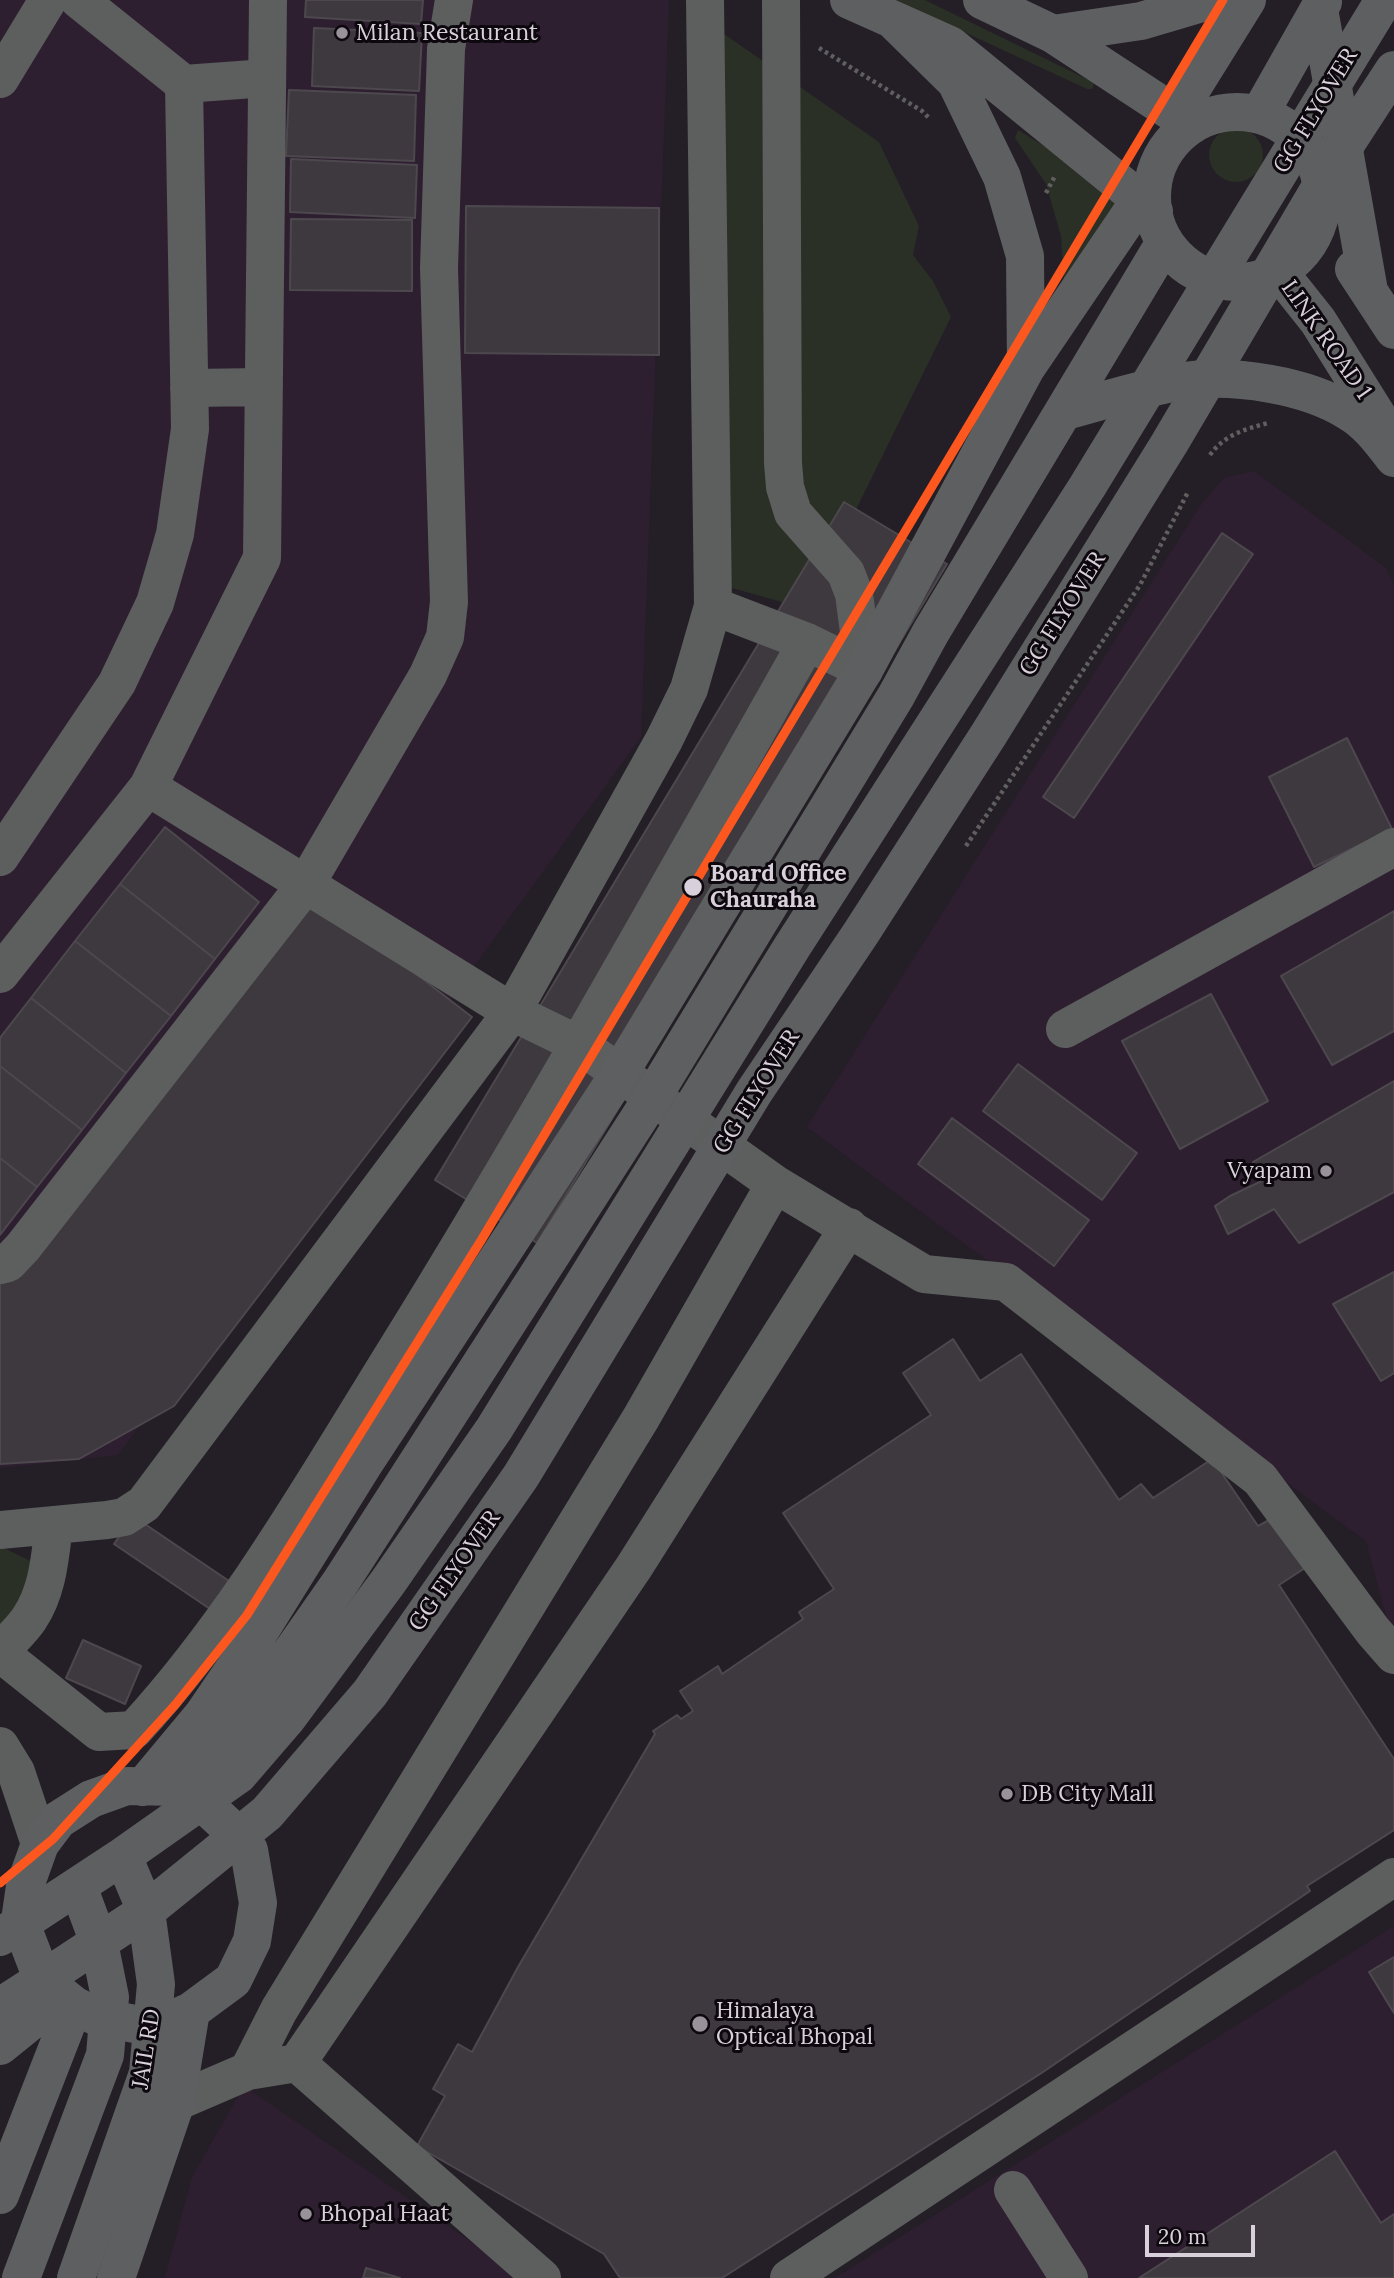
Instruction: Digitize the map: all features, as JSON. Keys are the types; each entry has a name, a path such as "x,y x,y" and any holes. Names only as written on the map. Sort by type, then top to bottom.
{"main road":[{"path":"849,0 950,44 1153,218 1178,258 1194,271 1231,283 1251,282 1279,272 1306,250 1320,218 1323,200 1317,166 1293,132 1259,114 1233,112 1184,120 1053,34 982,0"},
{"path":"1053,34 1140,21 1212,0"},
{"path":"161,1787 238,1729 340,1583 652,1098 1065,411 1153,218 1154,178 1160,162 1178,135 1247,0"},
{"name":"GG FLYOVER","path":"0,1937 123,1856 238,1775 288,1717 388,1582 494,1429 792,947 1087,487 1384,0"},
{"path":"1259,114 1322,5"},
{"path":"1322,5 1369,291"},
{"path":"892,19 956,82 1002,177 1025,256 1026,368"},
{"name":"GG FLYOVER","path":"0,2007 146,1912 267,1813 370,1693 521,1476 754,1093 989,734 1148,479 1349,139 1394,70"},
{"path":"161,1787 203,1715 258,1634 365,1462 619,1074 864,670 1026,368 1153,218"},
{"path":"1320,218 1394,330"},
{"name":"LINK ROAD 1","path":"1279,272 1318,321 1377,412 1394,444"},
{"path":"1065,411 1185,381 1235,380 1282,385 1321,398 1350,412 1375,434 1394,458"},
{"path":"127,1786 161,1787 203,1803 249,1850 258,1903 252,1941 233,1980 191,2011 173,2019 135,2024 97,2017 68,2001 38,1968 20,1921 13,1890 40,1844 58,1820 91,1799 127,1786"},
{"name":"JAIL RD","path":"76,2278 148,2073 156,1984 146,1912 123,1856"},
{"name":"JAIL RD","path":"21,2278 105,2055 110,1997 99,1943 78,1886"},
{"path":"0,2046 68,2001"},
{"path":"0,2195 68,2001"},
{"path":"116,2278 176,2102 191,2011"}],"street":[{"path":"0,79 48,0"},
{"path":"79,0 184,84 267,78"},
{"path":"0,974 148,787 262,558 268,0"},
{"path":"0,1265 8,1262 23,1247 306,884 428,675 445,637 449,602 439,268 446,49 454,0"},
{"path":"0,1530 124,1517 144,1504 512,1012 664,740 689,689 713,607 704,1"},
{"path":"781,12 782,450 785,487 793,513 846,573 854,594 864,670"},
{"path":"0,857 117,683 155,604 175,534 190,429 184,84"},
{"path":"189,388 264,387"},
{"path":"713,607 807,642 864,670"},
{"path":"54,1525 42,1591 30,1618 0,1652 99,1732 134,1730 173,1688 226,1617 318,1476 478,1217 580,1045 807,642"},
{"path":"148,787 512,1012 580,1045 775,1184 923,1274 1006,1282 1260,1479 1373,1631 1394,1655"},
{"path":"1065,1029 1394,847"},
{"path":"248,2071 279,2010 641,1418 775,1184"},
{"path":"176,2102 248,2071 297,2063 634,1567 849,1227"},
{"path":"0,1746 16,1772 40,1844"},
{"path":"789,2278 1394,1877"},
{"path":"297,2063 542,2278"},
{"path":"1013,2190 1069,2278"}],"path":[{"path":"781,12 931,120"},
{"path":"1204,464 1216,446 1238,431 1277,421"},
{"path":"965,848 1140,584 1191,485"}],"shaded area":[{"path":"0,0 669,0 641,737 118,1455 0,1468"},
{"path":"895,0 925,0 1091,81 1094,85 1092,89 1087,89"},
{"path":"717,29 879,142 919,226 913,255 933,281 951,317 807,609 721,585"},
{"path":"1236,128 1255,136 1263,155 1255,174 1236,182 1217,174 1209,155 1217,136"},
{"path":"1018,130 1115,190 1121,206 1064,282 1061,236 1046,184 1015,138"},
{"path":"1254,471 1386,568 1394,585 1394,1645 1366,1541 807,1127 1200,506 1224,478"},
{"path":"4,1548 41,1566 0,1647 0,1549"},
{"path":"1394,1926 1394,2278 835,2278"},
{"name":"Bhopal Haat","path":"244,2086 483,2250 513,2278 165,2278 192,2177"}],"building":[{"path":"306,0 423,0 421,24 305,17"},
{"path":"314,28 422,33 419,91 312,86"},
{"path":"289,90 416,95 414,161 286,156"},
{"path":"291,159 417,165 415,218 290,212"},
{"path":"466,206 659,208 659,355 465,353"},
{"path":"291,219 412,220 412,291 290,290"},
{"path":"844,502 947,564 537,1243 435,1180"},
{"path":"1222,533 1253,554 1074,818 1043,797"},
{"path":"1347,738 1392,829 1314,867 1269,777"},
{"path":"165,827 259,902 215,959 120,884"},
{"path":"120,884 215,959 171,1016 75,941"},
{"path":"307,890 472,1017 174,1406 79,1459 0,1464 0,1280"},
{"path":"1394,911 1394,1031 1332,1065 1281,976"},
{"path":"75,941 171,1016 126,1073 31,998"},
{"path":"1211,994 1268,1101 1180,1149 1122,1041"},
{"path":"31,998 126,1073 82,1130 0,1066 0,1038"},
{"path":"1018,1064 1137,1153 1102,1200 983,1111"},
{"path":"0,1066 82,1130 37,1187 0,1158"},
{"name":"Vyapam","path":"1394,1081 1394,1192 1299,1243 1274,1209 1228,1234 1215,1206 1262,1181 1253,1162"},
{"path":"952,1118 1089,1220 1054,1266 918,1164"},
{"path":"0,1158 37,1187 0,1235"},
{"path":"1394,1272 1394,1373 1381,1381 1333,1304"},
{"name":"DB City Mall","path":"953,1339 980,1381 1021,1354 1119,1500 1141,1484 1153,1498 1212,1459 1258,1526 1273,1518 1305,1568 1279,1585 1394,1759 1394,1830 1307,1886 1310,1891 1040,2074 722,2278 620,2278 604,2254 417,2146 445,2096 433,2089 458,2044 472,2052 518,1967 655,1734 653,1731 677,1715 681,1719 693,1711 680,1691 718,1666 722,1674 803,1619 799,1612 834,1589 783,1513 931,1415 903,1373"},
{"path":"133,1516 232,1583 213,1611 114,1544"},
{"path":"83,1640 141,1666 125,1704 66,1678"},
{"path":"1394,1957 1394,2013 1369,1972"},
{"path":"1335,2151 1381,2223 1394,2214 1394,2278 1139,2278"},
{"path":"366,2268 400,2278 363,2278"}],"transit line":[{"path":"0,1883 53,1839 175,1705 247,1615 482,1239 1223,0"}],"place":[{"name":"Milan Restaurant","path":"342,33"},
{"name":"Board Office Chauraha","path":"693,887"},
{"name":"Vyapam","path":"1326,1171"},
{"name":"DB City Mall","path":"1007,1794"},
{"name":"Himalaya Optical Bhopal","path":"700,2024"},
{"name":"Bhopal Haat","path":"306,2214"}]}
